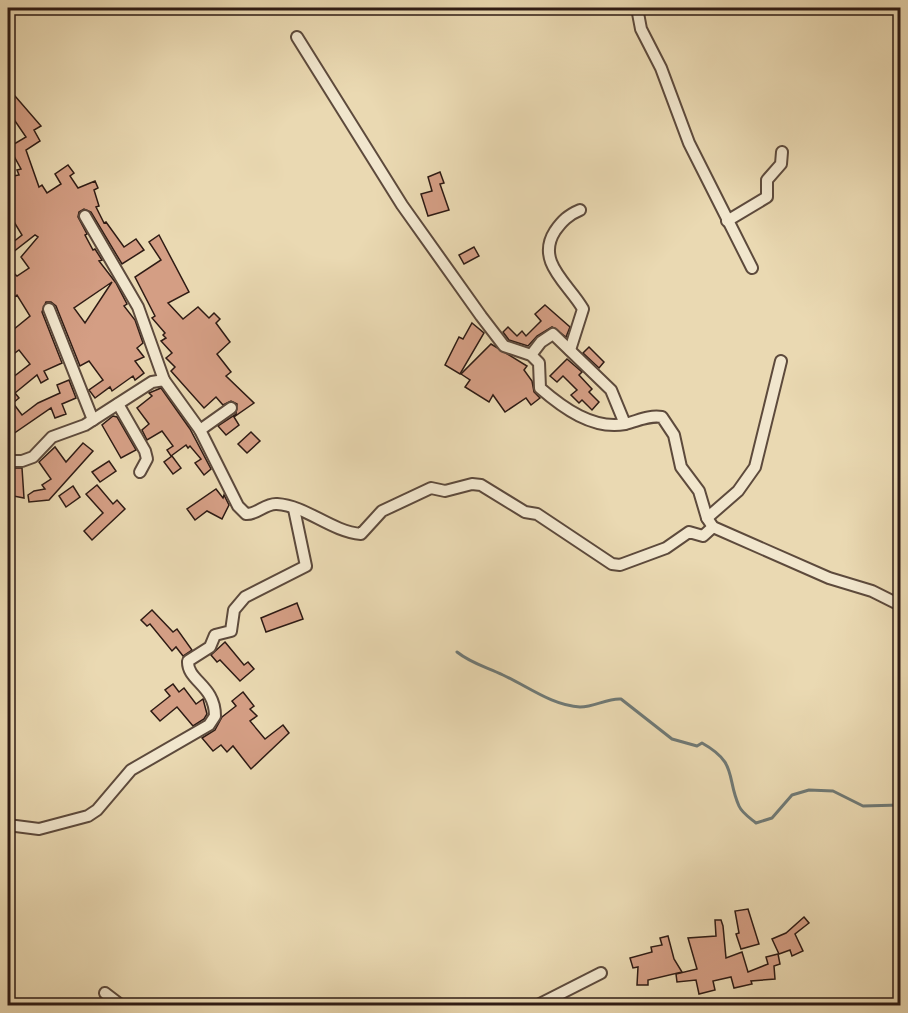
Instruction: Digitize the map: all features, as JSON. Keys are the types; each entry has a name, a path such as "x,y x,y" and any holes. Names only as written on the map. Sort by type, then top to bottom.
{"street":[{"path":"637,8 641,29 661,68 689,143 752,268"},
{"path":"297,37 402,205 481,316 504,346 531,355 539,363 540,388 571,412 609,426 652,416 662,417 674,435 681,467 699,491 710,523 829,578 872,591 900,605"},
{"path":"727,221 766,197 767,180 781,164 782,152"},
{"path":"570,351 583,309 556,272 547,252 550,240 566,218 580,210"},
{"path":"85,216 138,308 164,380 200,430 241,511 250,515 264,506 277,504 301,512 337,529 360,534 382,511 410,496 431,488 445,491 472,484 481,485 525,512 537,514 612,564 620,564 666,548 689,532 703,536 710,523 738,491 754,467 781,361"},
{"path":"49,309 93,420"},
{"path":"531,355 551,334 611,390 625,424"},
{"path":"8,461 22,461 33,457 52,436 93,420 152,382 164,380"},
{"path":"118,404 145,451 147,459 140,472"},
{"path":"200,430 231,408"},
{"path":"8,825 39,829 88,816 97,810 131,770 210,725 215,716 213,698 189,672 188,661 210,647 216,633 231,632 234,610 245,597 306,566 301,512"},
{"path":"536,1005 600,973"},
{"path":"105,993 122,1005"}],"building":[{"path":"8,96 11,99 15,96 41,126 34,130 40,141 26,150 39,187 42,185 47,193 61,184 55,174 68,165 74,173 70,176 78,188 95,181 98,188 94,190 99,206 96,207 104,223 106,222 124,247 136,239 144,250 122,264 91,212 84,209 79,212 78,217 87,234 85,235 93,250 95,249 102,260 99,261 116,283 127,304 124,306 135,320 143,343 137,348 144,357 135,361 144,373 135,380 133,376 112,391 110,387 95,398 89,390 103,380 89,361 80,366 56,306 51,302 46,302 42,312 62,363 44,371 48,379 41,383 37,375 15,393 19,398 13,403 22,415 38,403 60,393 57,385 69,380 76,398 62,404 66,414 55,418 51,408 13,434 8,427 11,419 8,415 8,381 30,364 19,350 8,358 8,334 30,316 17,295 8,302 8,268 17,276 29,268 21,257 38,237 35,235 8,256 8,246 22,235 8,212 8,177 19,175 17,170 21,169 9,147 26,137 11,115 8,119","holes":["112,282 85,323 74,308"]},
{"path":"440,172 444,183 440,184 449,210 428,216 421,194 432,191 428,177"},
{"path":"159,235 189,292 168,303 183,319 198,307 209,318 214,313 220,319 216,323 230,342 217,354 231,372 226,376 254,403 234,417 239,425 226,435 218,426 236,414 237,404 231,401 223,405 216,397 204,408 171,371 175,367 166,358 172,353 161,341 166,338 163,335 165,333 152,318 155,316 135,277 161,260 149,242"},
{"path":"474,247 479,256 464,264 459,255"},
{"path":"545,305 570,327 566,337 552,327 537,336 528,346 509,340 503,332 508,327 517,336 522,331 526,336 541,321 535,314"},
{"path":"472,323 484,333 460,374 445,365 459,337 463,339"},
{"path":"491,344 527,366 524,370 532,381 534,392 540,398 531,405 526,398 505,412 493,395 489,402 465,387 470,380 461,374"},
{"path":"589,347 604,362 599,368 583,353"},
{"path":"567,359 582,372 579,375 592,389 589,392 599,402 592,410 582,400 579,403 571,395 577,390 563,376 557,382 550,376"},
{"path":"161,388 190,429 211,469 204,475 195,463 201,459 190,446 188,448 186,445 171,456 167,450 173,446 162,431 147,440 142,430 149,424 137,408 152,396 149,393"},
{"path":"113,416 117,417 136,450 121,458 102,425"},
{"path":"251,432 260,441 247,453 238,444"},
{"path":"83,443 93,451 49,500 29,502 28,495 45,489 42,485 51,479 39,462 55,447 66,462"},
{"path":"172,456 181,468 173,474 164,462"},
{"path":"109,461 116,471 100,482 92,472"},
{"path":"9,468 22,468 24,498 8,495"},
{"path":"97,485 113,504 117,500 125,509 92,540 84,531 103,513 86,494"},
{"path":"73,486 80,497 66,507 59,496"},
{"path":"216,489 223,498 224,495 229,505 222,519 207,511 195,520 187,509"},
{"path":"297,603 303,619 266,632 261,618"},
{"path":"152,610 173,632 177,629 192,650 183,656 176,647 172,651 150,624 147,626 141,620"},
{"path":"225,642 244,665 248,662 254,669 240,681 220,660 217,662 211,655"},
{"path":"173,684 179,692 184,688 196,704 203,699 207,714 204,719 193,726 177,707 160,721 151,711 170,696 165,690"},
{"path":"243,692 254,706 250,709 257,716 250,721 265,739 283,725 289,733 251,769 233,746 227,752 221,745 213,751 202,738 215,730 222,717 236,706 232,701"},
{"path":"748,909 759,944 741,949 736,934 739,933 735,911"},
{"path":"804,917 809,923 795,934 803,951 792,956 790,950 779,954 772,939 786,933"},
{"path":"715,920 721,920 723,926 726,958 742,952 748,972 768,964 766,957 778,954 780,964 774,966 775,979 751,981 752,984 734,988 731,977 713,981 715,990 699,994 696,980 677,982 676,974 697,969 688,938 716,936"},
{"path":"668,936 674,959 682,972 648,980 648,985 637,985 638,967 633,968 630,958 652,952 651,947 662,945 660,938"}],"waterway":[{"path":"457,652 540,695 570,706 591,706 621,699 672,739 697,746 702,743 713,750 726,764 739,806 756,823 772,818 792,795 809,790 833,791 863,806 900,805"}]}
